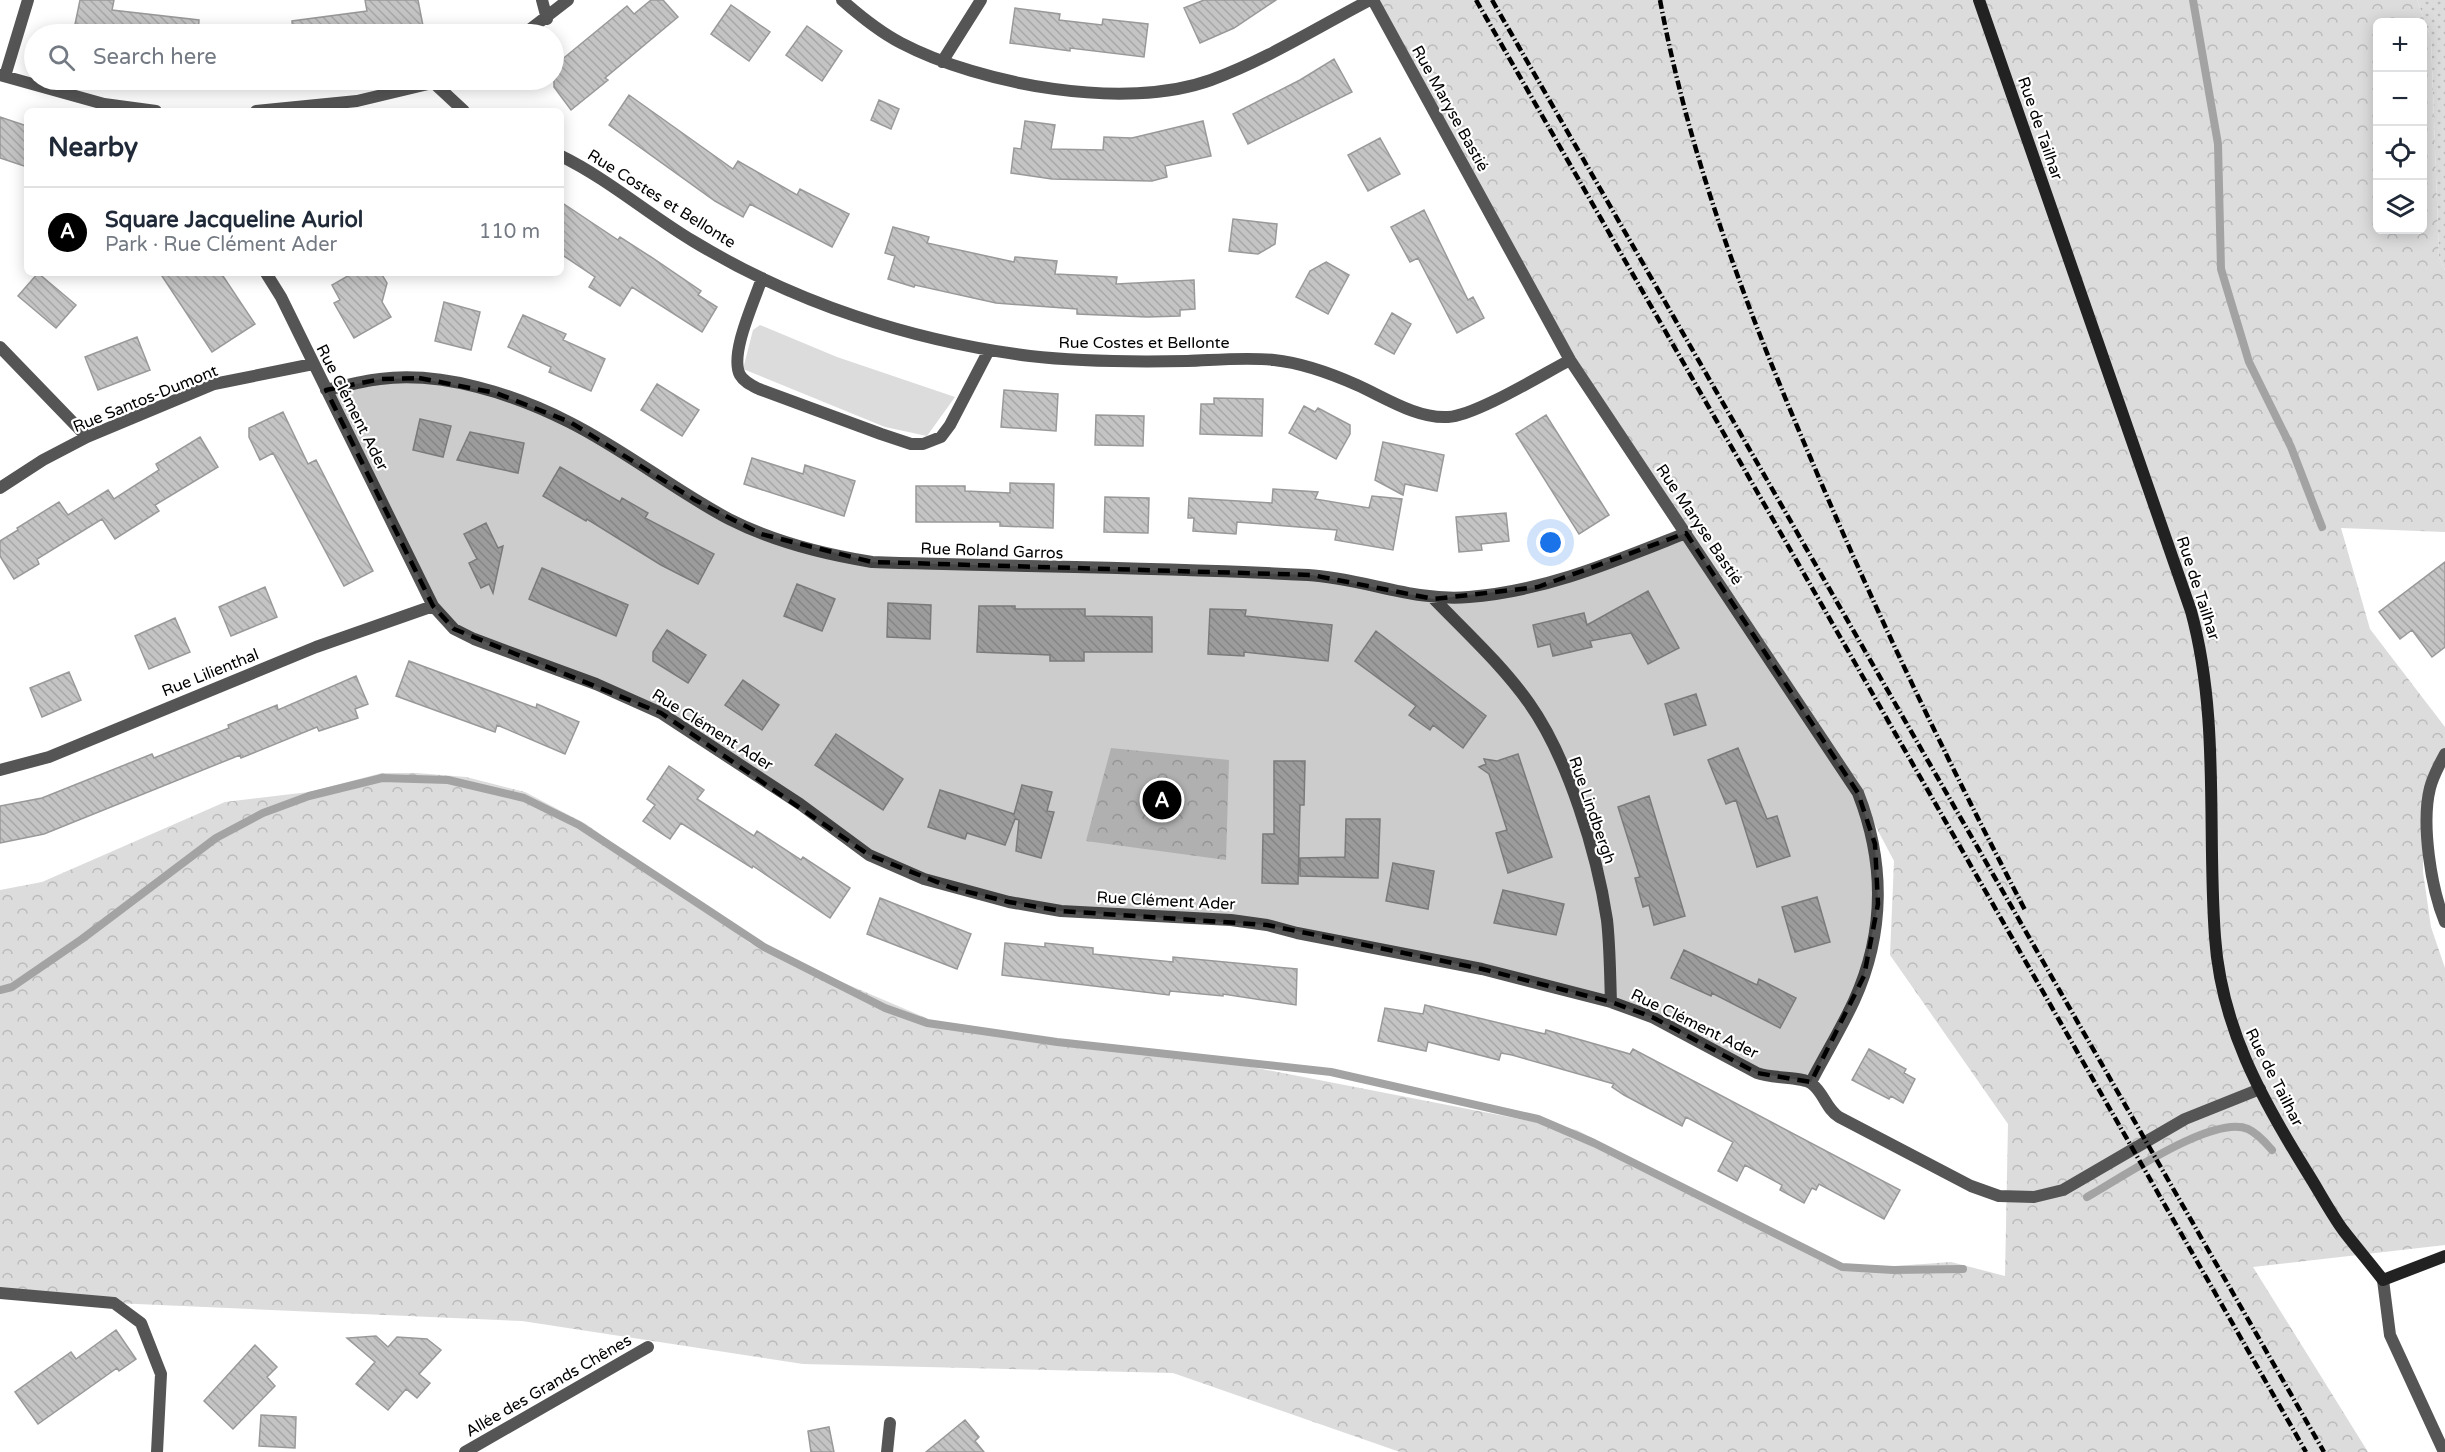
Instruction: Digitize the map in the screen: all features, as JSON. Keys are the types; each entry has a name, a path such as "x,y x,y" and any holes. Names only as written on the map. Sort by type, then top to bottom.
{"street":[{"path":"24,81 3,75 28,0"},
{"path":"542,0 547,19"},
{"path":"540,24 568,0"},
{"path":"842,0 899,43 942,62 997,78 1082,91 1140,93 1176,90 1234,71 1371,0"},
{"path":"942,62 981,0"},
{"name":"Rue Maryse Bastié","path":"1371,0 1570,360 1858,793 1875,844 1879,877 1876,928 1871,952 1853,1002 1811,1082"},
{"name":"Rue de Tailhar","path":"1979,0 2191,611 2202,653 2207,697 2215,939 2224,998 2236,1042 2260,1089 2342,1229 2383,1280"},
{"path":"55,90 104,104 134,108"},
{"path":"286,108 357,101 405,90"},
{"path":"447,90 462,108"},
{"name":"Rue Costes et Bellonte","path":"564,158 590,171 693,241 762,278 882,325 921,337 989,350 1097,362 1245,359 1298,363 1324,371 1409,409 1448,417 1469,412 1570,360"},
{"name":"Rue Clément Ader","path":"268,276 281,297 433,606 454,629 474,639 596,684 661,712 800,804 869,855 943,885 1009,902 1061,911 1231,920 1268,925 1313,937 1482,969 1611,1002 1652,1017 1757,1073 1769,1077 1798,1078 1811,1082"},
{"path":"762,278 739,344 737,361 739,373 747,383 911,444 923,444 940,437 950,424 989,350"},
{"path":"0,347 87,437"},
{"name":"Rue Santos-Dumont","path":"0,488 43,460 87,437 214,384 313,364"},
{"name":"Rue Roland Garros","path":"326,390 381,379 419,378 462,385 505,396 570,422 731,520 797,546 834,556 872,562 1312,576 1434,599 1495,595 1538,587 1585,573 1686,533"},
{"name":"Rue Lindbergh","path":"1434,599 1515,685 1530,705 1559,759 1573,792 1599,880 1607,921 1611,1002"},
{"name":"Rue Lilienthal","path":"0,770 49,757 316,647 433,606"},
{"path":"2445,754 2430,788 2427,812 2429,854 2445,922"},
{"path":"1811,1082 1832,1113 1971,1186 1999,1196 2034,1197 2063,1190 2185,1119 2260,1089"},
{"path":"2444,1452 2390,1335 2383,1280 2445,1256"},
{"path":"0,1293 114,1303 141,1323 161,1374 157,1452"},
{"name":"Allée des Grands Chênes","path":"465,1452 648,1347"},
{"path":"887,1452 890,1424"}],"highlighted area":[{"path":"419,378 496,393 570,422 695,500 761,534 872,562 1312,575 1434,599 1538,587 1686,533 1858,793 1875,844 1878,904 1864,976 1811,1082 1757,1073 1652,1017 1611,1002 1482,969 1267,925 1061,911 1009,902 952,888 869,855 661,713 454,629 433,606 326,390 381,379"}],"green space":[{"path":"1373,0 2417,0 2424,18 2373,18 2373,234 2427,234 2427,27 2431,38 2439,257 2445,270 2445,532 2341,528 2370,629 2445,727 2445,749 2423,825 2423,872 2431,927 2445,968 2445,1245 2253,1267 2368,1452 1400,1452 1173,1373 803,1364 522,1321 114,1303 0,1293 0,890 42,882 225,802 309,792 382,773 466,777 525,792 586,824 750,943 945,1026 1179,1053 1577,1130 1795,1245 1854,1269 1951,1262 2005,1276 2008,1124 1890,955 1894,861 1858,793 1570,360"},
{"path":"2417,0 2445,0 2445,270 2439,257 2431,38 2427,18 2424,18"},
{"path":"760,325 837,357 955,397 927,436 885,427 743,369 753,330"},
{"path":"1111,748 1229,760 1226,860 1086,841"}],"building":[{"path":"80,0 114,0 112,10 199,20 199,24 75,24"},
{"path":"365,0 418,0 423,24 292,24 292,21 367,11"},
{"path":"651,0 663,0 678,17 605,78 608,80 571,110 556,90 564,90 564,58 627,6 634,14"},
{"path":"1204,0 1276,0 1234,28 1200,43 1184,8"},
{"path":"731,5 770,32 749,61 711,34"},
{"path":"1015,8 1060,14 1059,20 1102,25 1103,19 1148,24 1144,57 1010,43"},
{"path":"807,26 842,51 822,81 786,55"},
{"path":"1334,59 1352,92 1248,144 1233,114 1300,80"},
{"path":"629,95 733,169 738,161 797,195 800,189 849,214 832,247 750,204 743,217 715,201 609,125"},
{"path":"879,100 899,109 891,129 871,120"},
{"path":"0,117 24,125 24,166 0,158"},
{"path":"1025,121 1055,125 1051,149 1103,150 1104,137 1132,138 1203,121 1211,156 1165,166 1167,177 1152,181 1052,179 1011,173 1014,148 1021,149"},
{"path":"1380,138 1400,174 1368,191 1348,155"},
{"path":"564,204 618,240 620,237 651,257 701,291 698,295 717,307 702,332 632,287 620,306 589,287 595,277 564,256"},
{"path":"1424,210 1468,300 1473,297 1484,318 1457,333 1418,258 1410,262 1391,227"},
{"path":"1233,219 1277,224 1275,244 1258,254 1229,251"},
{"path":"893,227 929,237 927,243 1014,262 1015,257 1057,261 1055,274 1117,277 1116,284 1194,280 1195,309 1180,310 1180,316 1077,314 1077,309 996,303 915,285 914,287 888,279 895,256 885,253"},
{"path":"1326,262 1349,275 1328,314 1296,297 1310,271"},
{"path":"35,276 42,276 76,305 56,328 18,296"},
{"path":"162,276 223,276 255,324 212,352"},
{"path":"348,276 383,276 387,283 382,302 391,317 354,338 334,303 340,300 332,285"},
{"path":"444,302 480,312 471,350 435,341"},
{"path":"1392,313 1411,324 1394,354 1375,344"},
{"path":"523,315 566,334 563,340 605,359 591,391 549,372 551,367 508,347"},
{"path":"137,337 150,370 98,390 85,357"},
{"path":"657,384 699,410 682,436 641,410"},
{"path":"1004,390 1058,394 1056,431 1001,427"},
{"path":"1214,398 1263,399 1262,436 1200,434 1201,404 1214,404"},
{"path":"1304,406 1315,412 1318,408 1350,425 1350,434 1336,459 1289,433"},
{"path":"283,412 308,464 316,460 373,571 344,586 273,453 260,460 249,437 249,428"},
{"path":"1096,415 1144,416 1143,446 1095,445"},
{"path":"1546,415 1609,515 1579,534 1516,434"},
{"path":"420,419 451,426 443,457 413,450"},
{"path":"470,432 524,443 518,473 457,460"},
{"path":"200,437 218,467 155,505 159,511 115,539 102,519 37,559 39,564 14,579 0,556 0,541 18,530 17,528 59,502 68,515 108,490 114,499 159,470 156,464"},
{"path":"1383,442 1444,455 1437,491 1405,484 1403,495 1375,480"},
{"path":"752,458 803,474 805,465 855,481 844,516 744,484"},
{"path":"560,467 620,502 622,498 648,513 645,518 714,554 698,584 543,496"},
{"path":"1010,483 1054,484 1053,528 1000,526 1000,522 916,522 916,486 965,486 965,491 1010,493"},
{"path":"1273,489 1318,492 1315,499 1369,508 1372,496 1402,499 1393,550 1335,540 1337,530 1237,522 1236,534 1193,531 1194,518 1188,518 1189,498 1272,503"},
{"path":"1105,497 1149,498 1148,533 1104,532"},
{"path":"1506,513 1509,541 1481,544 1482,550 1459,552 1456,517"},
{"path":"486,523 498,548 503,546 493,593 489,584 481,588 469,563 477,559 464,534"},
{"path":"2445,562 2445,647 2432,657 2412,630 2400,639 2379,612"},
{"path":"542,568 628,605 616,636 529,599"},
{"path":"797,584 835,599 822,631 784,616"},
{"path":"265,587 277,617 231,636 219,607"},
{"path":"1648,591 1679,648 1648,664 1631,633 1590,641 1592,647 1553,656 1550,644 1538,647 1533,625 1584,613 1587,625"},
{"path":"888,603 931,605 930,639 887,637"},
{"path":"979,606 1015,606 1015,609 1085,609 1085,616 1152,617 1152,652 1084,652 1084,661 1050,661 1050,655 977,652"},
{"path":"1210,609 1246,610 1245,616 1332,625 1328,661 1244,652 1244,656 1208,654"},
{"path":"175,618 190,652 149,669 135,636"},
{"path":"667,630 706,655 688,683 653,661 653,652"},
{"path":"1376,631 1486,716 1463,748 1433,725 1430,730 1409,715 1416,706 1355,661"},
{"path":"409,661 536,708 537,704 579,722 565,754 497,725 495,732 396,696"},
{"path":"69,672 81,700 42,717 30,688"},
{"path":"356,676 368,704 355,709 358,718 319,731 317,727 241,758 240,755 44,834 0,843 0,806 42,798 152,754 154,758 229,728 228,725 277,705 278,710"},
{"path":"743,680 779,705 762,730 725,705"},
{"path":"1696,694 1706,725 1674,735 1665,704"},
{"path":"836,734 903,779 883,810 815,765"},
{"path":"1738,748 1767,819 1777,816 1790,856 1757,867 1736,800 1726,804 1708,760"},
{"path":"1518,754 1552,857 1508,873 1496,833 1507,830 1489,774 1479,767 1486,764 1484,759 1497,761"},
{"path":"1274,761 1305,761 1304,805 1300,805 1298,884 1262,883 1263,834 1274,834"},
{"path":"669,766 704,790 697,799 754,836 757,831 801,860 803,857 850,888 830,918 753,866 752,868 681,823 670,839 643,821 655,805 647,799"},
{"path":"1022,785 1052,792 1047,811 1054,812 1041,858 1016,851 1019,820 1015,819 1005,845 967,833 965,839 928,827 940,790 1014,814"},
{"path":"1649,796 1685,916 1654,925 1649,905 1643,907 1635,878 1640,877 1618,807"},
{"path":"1346,819 1380,819 1378,878 1300,876 1300,858 1345,857"},
{"path":"1393,863 1434,871 1428,909 1386,901"},
{"path":"1503,890 1564,904 1556,935 1494,923"},
{"path":"1817,897 1830,942 1795,952 1782,907"},
{"path":"880,898 971,934 957,969 867,934"},
{"path":"1005,943 1045,947 1045,943 1093,948 1093,954 1173,962 1173,957 1297,969 1296,1005 1223,994 1223,996 1170,991 1169,995 1002,975"},
{"path":"1684,950 1757,985 1759,979 1796,998 1780,1028 1712,993 1711,996 1671,978"},
{"path":"1425,1005 1545,1034 1546,1030 1630,1054 1633,1049 1900,1190 1884,1219 1819,1184 1816,1190 1812,1188 1804,1203 1780,1190 1782,1185 1745,1165 1737,1181 1718,1171 1733,1142 1686,1117 1682,1126 1624,1095 1612,1087 1614,1084 1512,1055 1501,1053 1499,1060 1428,1042 1426,1051 1378,1041 1385,1008 1423,1014"},
{"path":"1869,1049 1906,1069 1904,1073 1915,1079 1903,1103 1891,1096 1889,1099 1852,1080"},
{"path":"116,1330 136,1359 119,1371 117,1368 38,1424 15,1392 71,1352 76,1359"},
{"path":"376,1336 388,1347 397,1337 427,1339 441,1350 419,1374 430,1383 417,1398 406,1389 388,1410 356,1384 375,1362 347,1338"},
{"path":"255,1345 277,1367 267,1377 275,1386 233,1429 204,1401"},
{"path":"261,1415 296,1417 295,1448 259,1446"},
{"path":"965,1420 979,1437 975,1441 984,1452 926,1452"},
{"path":"829,1427 834,1452 811,1452 808,1431"}],"waterway":[{"path":"2193,0 2218,144 2221,269 2249,362 2291,447 2322,527"},
{"path":"0,990 12,987 82,939 216,838 263,813 309,796 382,778 448,780 524,798 579,825 764,947 885,1008 927,1023 1057,1042 1331,1072 1538,1119 1594,1143 1842,1267 1893,1270 1963,1269"},
{"path":"2087,1197 2167,1151 2190,1139 2213,1131 2232,1127 2248,1129 2272,1150"}],"railway":[{"path":"1476,0 2306,1452"},
{"path":"1492,0 2324,1452"},
{"path":"1660,0 1672,60 1704,176 1743,290 1787,403 1887,630 1968,799 2025,910"}],"place":[{"name":"Square Jacqueline Auriol","path":"1162,800"}]}
